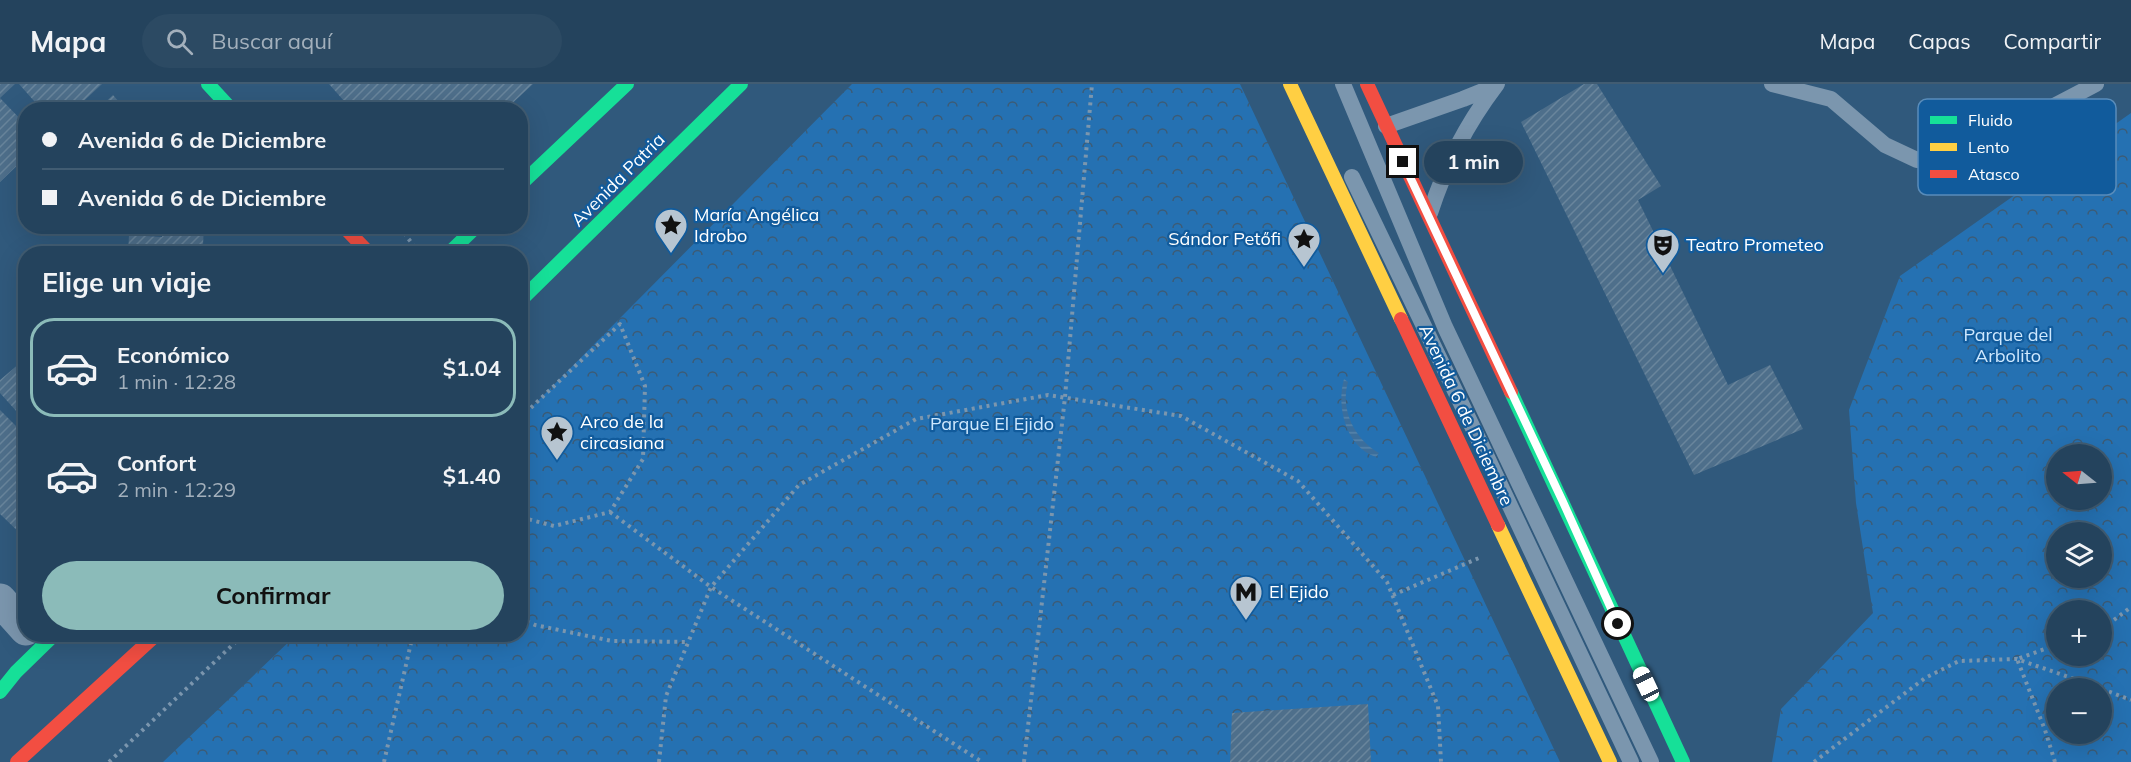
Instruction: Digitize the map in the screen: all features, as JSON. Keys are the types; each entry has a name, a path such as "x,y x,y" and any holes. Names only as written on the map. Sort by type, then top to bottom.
{"main road":[{"path":"208,84 225,102"},
{"path":"528,177 627,84"},
{"name":"Avenida Patria","path":"528,293 741,84"},
{"name":"Avenida 6 de Diciembre","path":"1290,84 1610,762"},
{"path":"1367,84 1683,762"},
{"path":"351,234 362,246"},
{"path":"456,246 469,234"},
{"path":"0,692 16,672 34,642"},
{"path":"17,762 148,642"},
{"path":"0,680 16,672"},
{"path":"58,743 100,686"}],"street":[{"path":"0,600 18,617"}],"lane":[{"path":"1307,84 1631,762"},
{"path":"1343,84 1445,327 1651,762"},
{"path":"1386,126 1498,84"},
{"path":"1428,216 1446,166 1467,127 1498,84"},
{"path":"1772,84 1831,99 1885,145 1918,160"},
{"path":"2067,99 2096,84"}],"path":[{"path":"1024,762 1065,398 1092,84"},
{"path":"405,234 414,246"},
{"path":"528,410 620,324 645,386 643,459 610,512 554,526 528,519"},
{"path":"659,762 666,696 711,587 799,485 916,419 1048,395 1181,416 1298,481 1387,582 1438,706 1441,762"},
{"path":"610,512 711,587 982,762"},
{"path":"2112,621 2131,607"},
{"path":"528,622 612,641 688,642"},
{"path":"110,762 236,642"},
{"path":"384,762 411,642"},
{"path":"1814,762 1924,678 1959,661 2017,659 2046,649"},
{"path":"2017,659 2070,678"},
{"path":"2017,659 2055,762"},
{"path":"2112,693 2131,700"}],"green space":[{"name":"Parque El Ejido","path":"852,84 1240,84 1560,762 163,762 289,642 528,642 528,411"},
{"name":"Parque del Arbolito","path":"2131,113 2131,762 1772,762 1781,709 1873,613 1856,503 1849,410 1900,276 2015,195 2116,195 2116,124"}],"shaded area":[{"path":"1344,379 1348,382 1346,403 1351,422 1362,440 1379,453 1376,457 1357,445 1346,425 1341,402"}],"building":[{"path":"0,84 15,84 0,98"},
{"path":"19,84 102,84 83,102 35,102"},
{"path":"329,84 533,84 514,102 345,102"},
{"path":"1584,84 1597,84 1661,186 1638,200 1728,385 1770,365 1803,429 1694,475 1521,122"},
{"path":"113,95 119,102 106,102"},
{"path":"0,98 18,117 18,165 0,182"},
{"path":"162,234 204,234 203,245 232,246 128,246 129,235 162,237"},
{"path":"18,365 18,413 0,393 0,380"},
{"path":"0,410 18,428 18,531 0,514"},
{"path":"1368,704 1371,762 1230,762 1232,713"}],"traffic: fast":[{"path":"208,84 225,102"},
{"path":"528,177 627,84"},
{"path":"528,293 741,84"},
{"path":"456,246 469,234"},
{"path":"1511,392 1683,762"},
{"path":"0,692 16,672 47,642"}],"traffic: slow":[{"path":"1290,84 1401,319"},
{"path":"1498,525 1610,762"}],"traffic: jam":[{"path":"1367,84 1511,392"},
{"path":"351,234 362,246"},
{"path":"1401,319 1498,525"},
{"path":"17,762 148,642"}],"place":[{"name":"María Angélica Idrobo","path":"671,254"},
{"name":"Sándor Petőfi","path":"1304,268"},
{"name":"Teatro Prometeo","path":"1663,274"},
{"name":"Arco de la circasiana","path":"557,461"},
{"name":"El Ejido","path":"1246,621"}],"route":[{"path":"1403,162 1618,624"}]}
